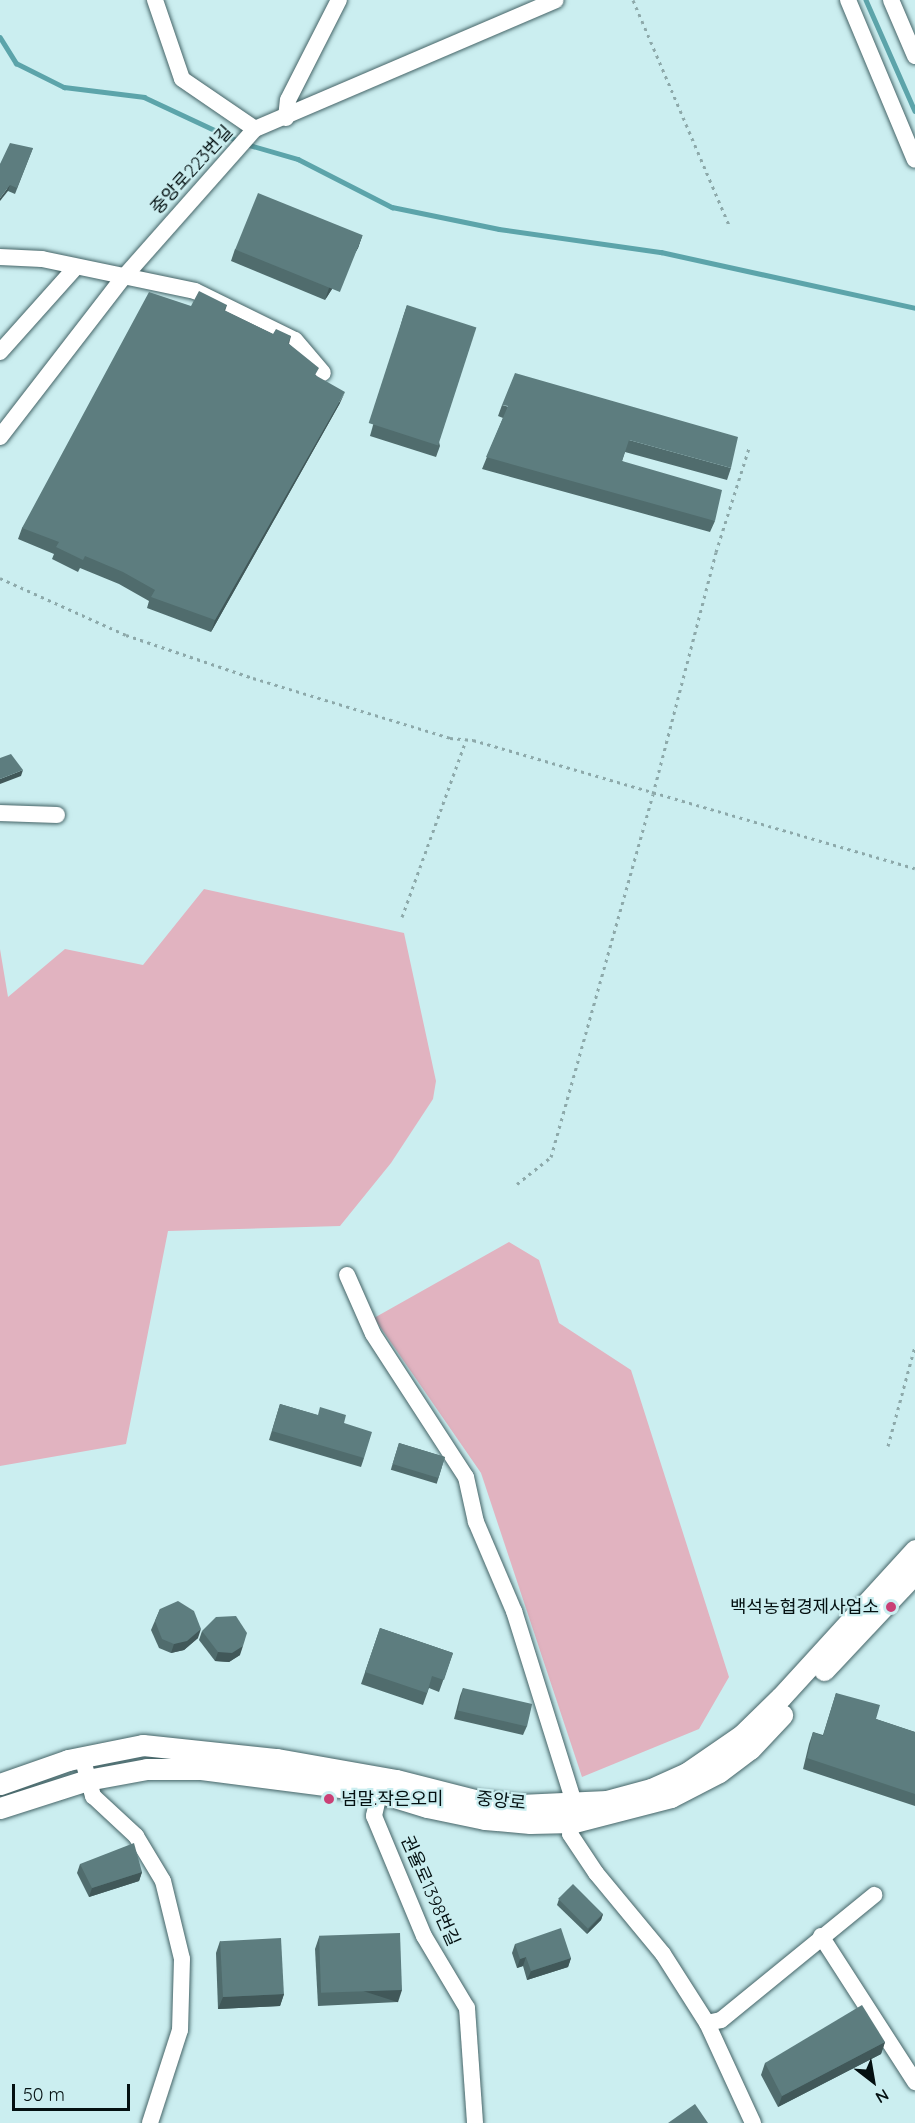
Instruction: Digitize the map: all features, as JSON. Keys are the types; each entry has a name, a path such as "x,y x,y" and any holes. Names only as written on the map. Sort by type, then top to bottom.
{"main road":[{"name":"중앙로","path":"0,1784 82,1758 143,1745 225,1751 381,1785 427,1808 485,1819 530,1824 651,1789 712,1758 781,1697 915,1550"},
{"name":"중앙로","path":"574,1812 671,1797 719,1772 750,1749 915,1573"},
{"name":"중앙로","path":"0,1808 87,1780 147,1769 201,1769 381,1785"}],"street":[{"path":"154,0 182,80 252,132"},
{"path":"286,118 288,100 339,0"},
{"name":"중앙로223번길","path":"0,437 123,278 252,132 556,0"},
{"path":"848,0 915,160"},
{"path":"891,0 915,56"},
{"path":"0,257 42,259 123,278 195,291 295,340 323,373"},
{"path":"0,352 76,267"},
{"path":"0,813 57,815"},
{"path":"347,1275 373,1334 466,1478 476,1522 514,1611 574,1812 570,1834 596,1873 663,1954 707,2023 753,2123"},
{"path":"82,1758 93,1796 136,1836 163,1881 182,1959 180,2030 150,2123"},
{"name":"권율로1398번길","path":"381,1785 374,1816 424,1936 467,2008 475,2123"},
{"path":"707,2023 721,2020 874,1895"},
{"path":"821,1936 915,2082"}],"path":[{"path":"633,0 730,227"},
{"path":"517,1184 551,1156 653,794 716,552 750,445"},
{"path":"0,578 126,635 289,689 915,868"},
{"path":"402,916 466,740"},
{"path":"888,1446 915,1346"}],"shaded area":[{"path":"204,889 404,933 436,1081 433,1099 391,1163 340,1226 168,1231 126,1444 0,1466 0,949 8,997 65,949 143,965"},
{"path":"509,1242 539,1260 559,1323 631,1370 729,1677 699,1729 582,1777 481,1473 374,1318"}],"building":[{"path":"10,143 33,148 17,188 10,185 0,198 0,164"},
{"path":"258,193 363,235 340,292 235,250"},
{"path":"199,291 227,305 224,310 273,334 276,329 291,336 288,343 319,368 315,375 345,392 215,620 151,597 155,590 123,572 85,556 83,560 56,547 59,542 22,528 149,292 191,306"},
{"path":"407,305 476,328 438,445 369,423"},
{"path":"515,373 738,437 731,468 629,440 622,461 722,490 715,521 486,457 508,406 502,405"},
{"path":"11,754 23,770 0,779 0,758"},
{"path":"280,1404 318,1415 320,1407 346,1415 344,1423 372,1432 364,1458 272,1431"},
{"path":"399,1443 445,1457 438,1478 393,1464"},
{"path":"178,1601 194,1611 201,1629 187,1641 174,1644 162,1639 155,1621 160,1609"},
{"path":"236,1616 247,1633 243,1646 232,1653 218,1652 202,1631 216,1617"},
{"path":"380,1628 453,1653 444,1680 432,1676 427,1693 365,1672"},
{"path":"463,1688 532,1704 527,1726 458,1710"},
{"path":"836,1693 880,1705 876,1719 915,1732 915,1794 807,1758 813,1732 823,1736"},
{"path":"134,1843 142,1872 92,1888 80,1864"},
{"path":"573,1884 603,1914 588,1929 558,1899"},
{"path":"561,1928 571,1958 531,1971 526,1957 520,1959 515,1944"},
{"path":"400,1933 402,1990 321,1993 319,1936"},
{"path":"281,1938 284,1994 223,1997 220,1941"},
{"path":"862,2005 885,2042 782,2096 765,2063"},
{"path":"695,2104 708,2123 668,2123"}],"waterway":[{"path":"866,0 915,111"},
{"path":"0,37 16,63 64,87 144,97 238,141"},
{"path":"246,144 298,159 392,207 499,229 661,252 915,308"}],"place":[{"name":"백석농협경제사업소","path":"891,1607"},
{"name":"넘말.작은오미","path":"329,1799"}]}
